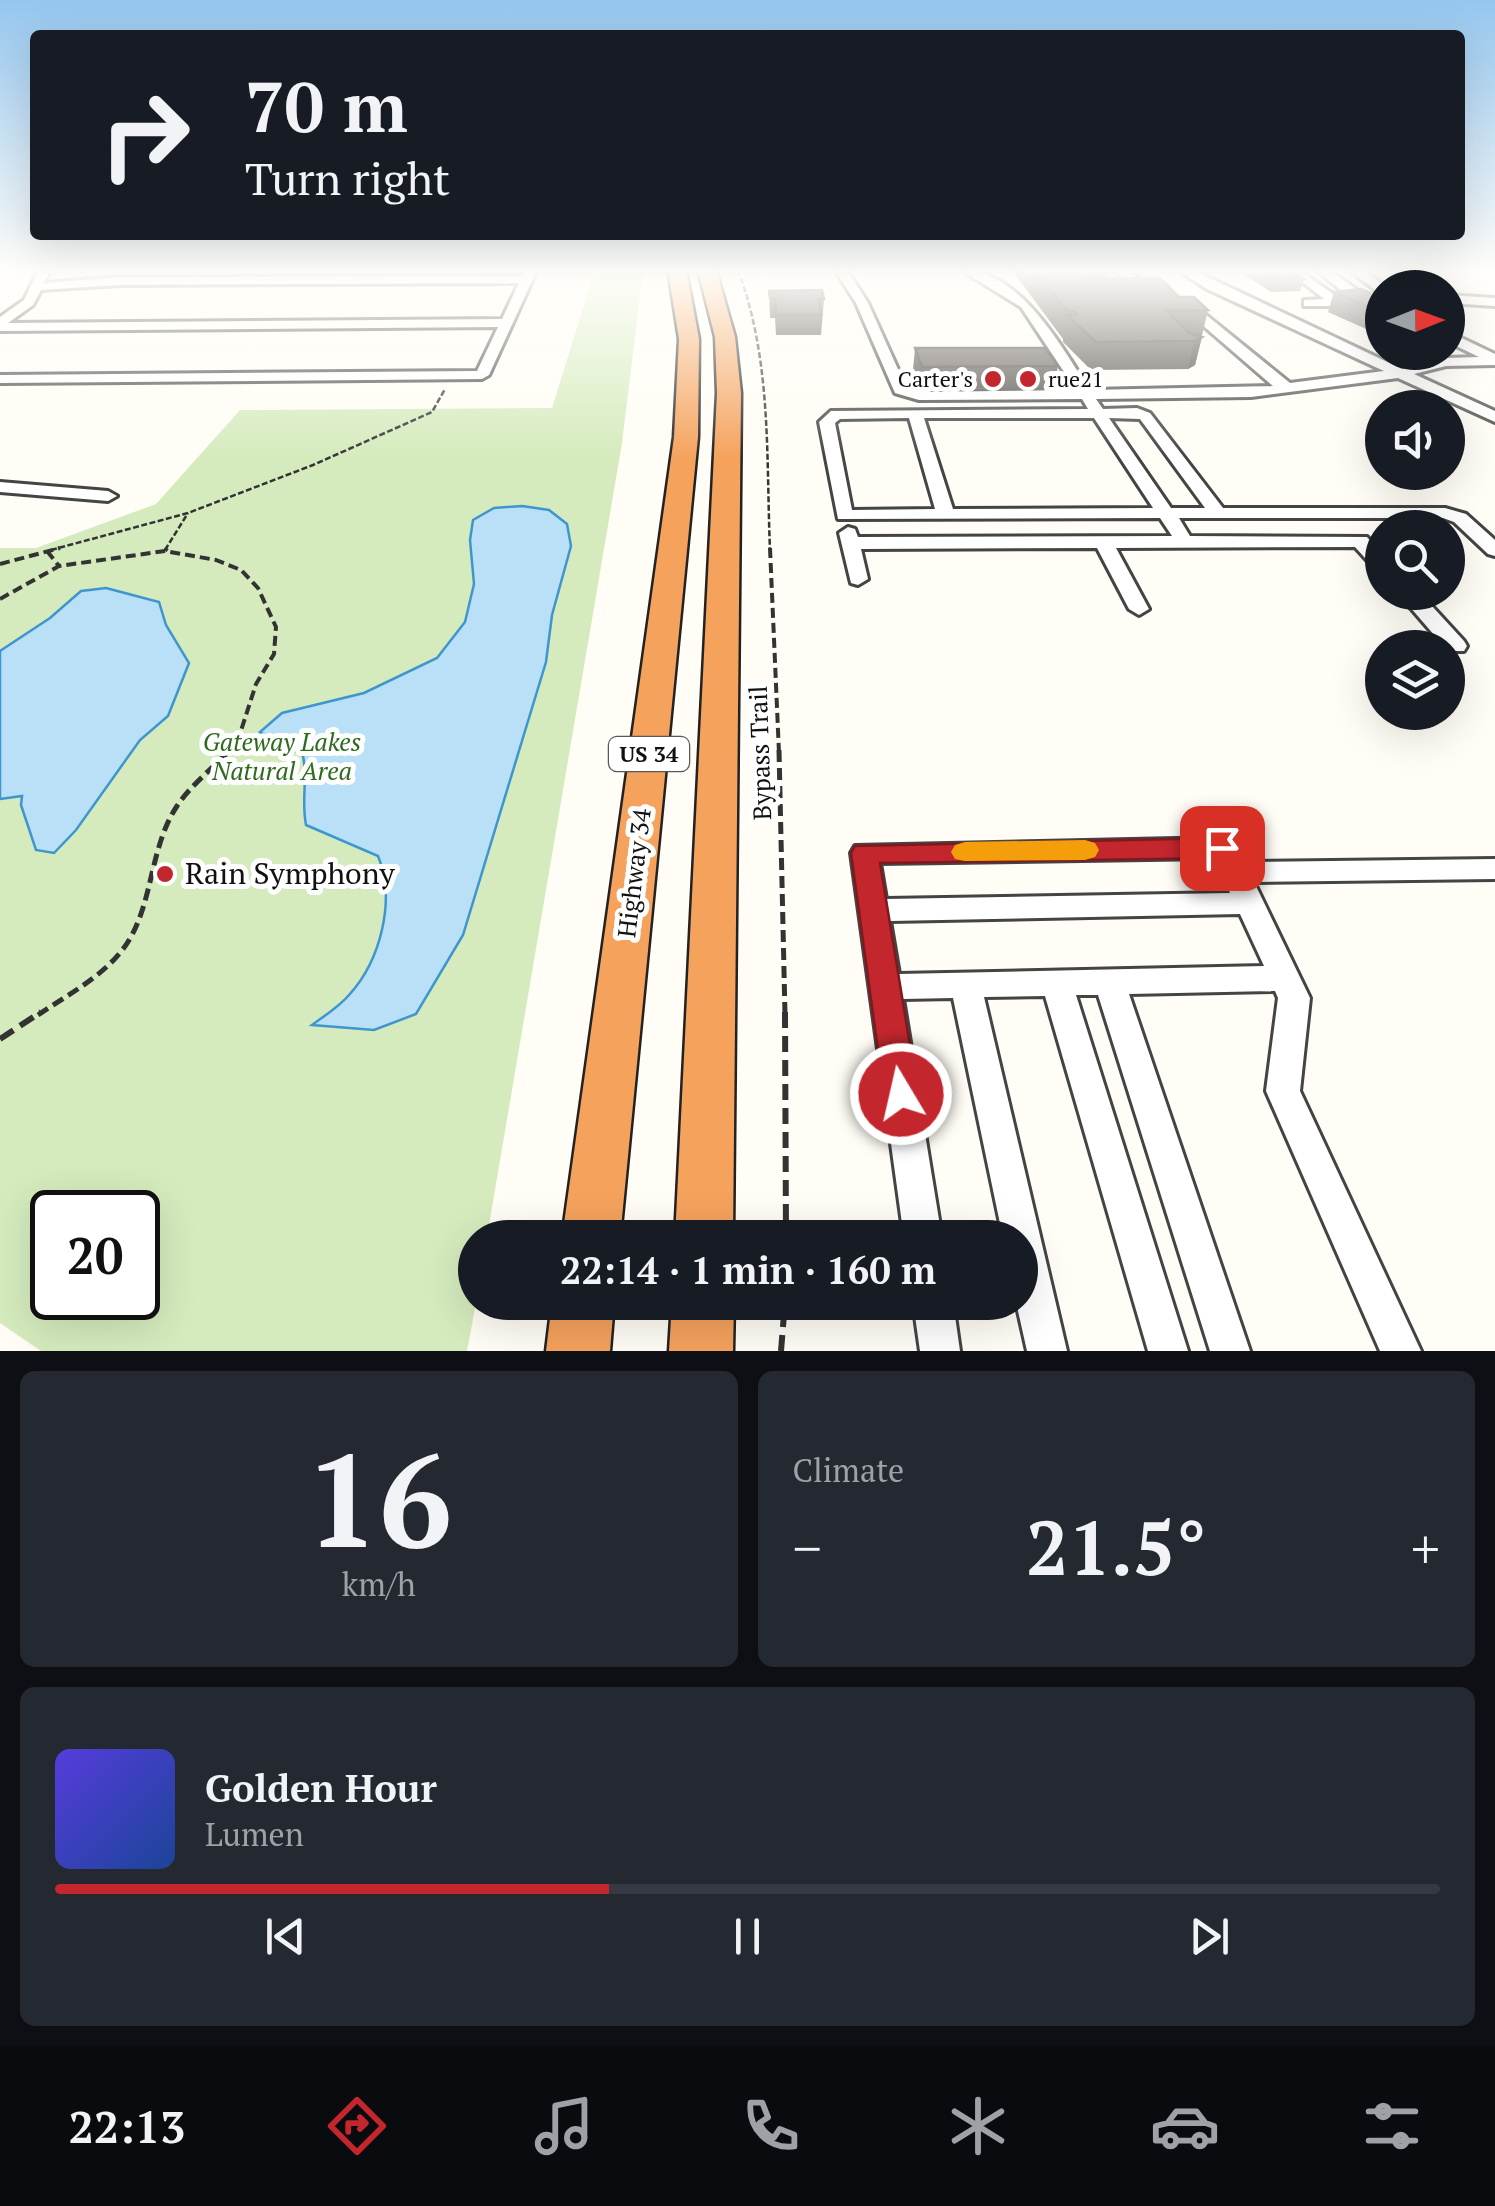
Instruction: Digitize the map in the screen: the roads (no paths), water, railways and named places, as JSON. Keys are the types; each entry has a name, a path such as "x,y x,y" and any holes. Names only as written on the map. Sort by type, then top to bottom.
{"highway":[{"name":"Highway 34","path":"593,1220 686,437 688,333"},
{"name":"US 34","path":"705,1220 730,394 723,333"},
{"path":"578,1351 581,1320"},
{"path":"702,1320 702,1351"}],"street":[{"path":"0,380 482,376 501,333"},
{"path":"875,333 900,390 919,396 1250,393 1407,370 1495,405"},
{"path":"1045,333 1098,412 1218,513"},
{"path":"1219,333 1272,381 1289,389"},
{"path":"1325,333 1365,351"},
{"path":"1331,333 1365,350"},
{"path":"1465,345 1495,360"},
{"path":"1465,354 1475,361"},
{"path":"1465,362 1495,360"},
{"path":"1407,370 1495,417"},
{"path":"858,578 827,422 836,414 1128,411 1145,416 1166,513 1185,542"},
{"path":"915,414 946,514"},
{"path":"0,487 108,496"},
{"path":"844,515 1446,513 1460,518 1495,550"},
{"path":"1333,514 1365,547"},
{"path":"1104,542 1140,610"},
{"path":"850,543 1360,542"},
{"path":"1423,610 1441,630"},
{"path":"920,1220 865,853 1222,848 1294,998 1283,1091 1401,1351"},
{"path":"873,910 1242,888 1385,871 1495,870"},
{"path":"884,987 1286,978"},
{"path":"1109,982 1230,1351"},
{"path":"1057,983 1168,1351"},
{"path":"966,985 1047,1351"},
{"path":"935,1320 940,1351"}],"water":[{"path":"522,506 549,510 567,524 571,546 552,615 546,662 463,935 416,1014 374,1030 312,1025 345,999 370,965 385,910 383,873 378,856 306,825 303,756 260,732 282,713 364,693 437,658 465,622 474,584 470,540 473,520 494,508"},
{"path":"106,588 159,602 166,625 189,663 168,716 140,740 76,830 54,853 36,850 21,805 22,796 0,799 0,651 50,618 81,591"}],"place":[{"name":"Carter's","path":"993,379"},
{"name":"rue21","path":"1028,379"},
{"name":"Rain Symphony","path":"165,874"}],"park label":[{"name":"Gateway Lakes Natural Area","path":"282,756"}]}
